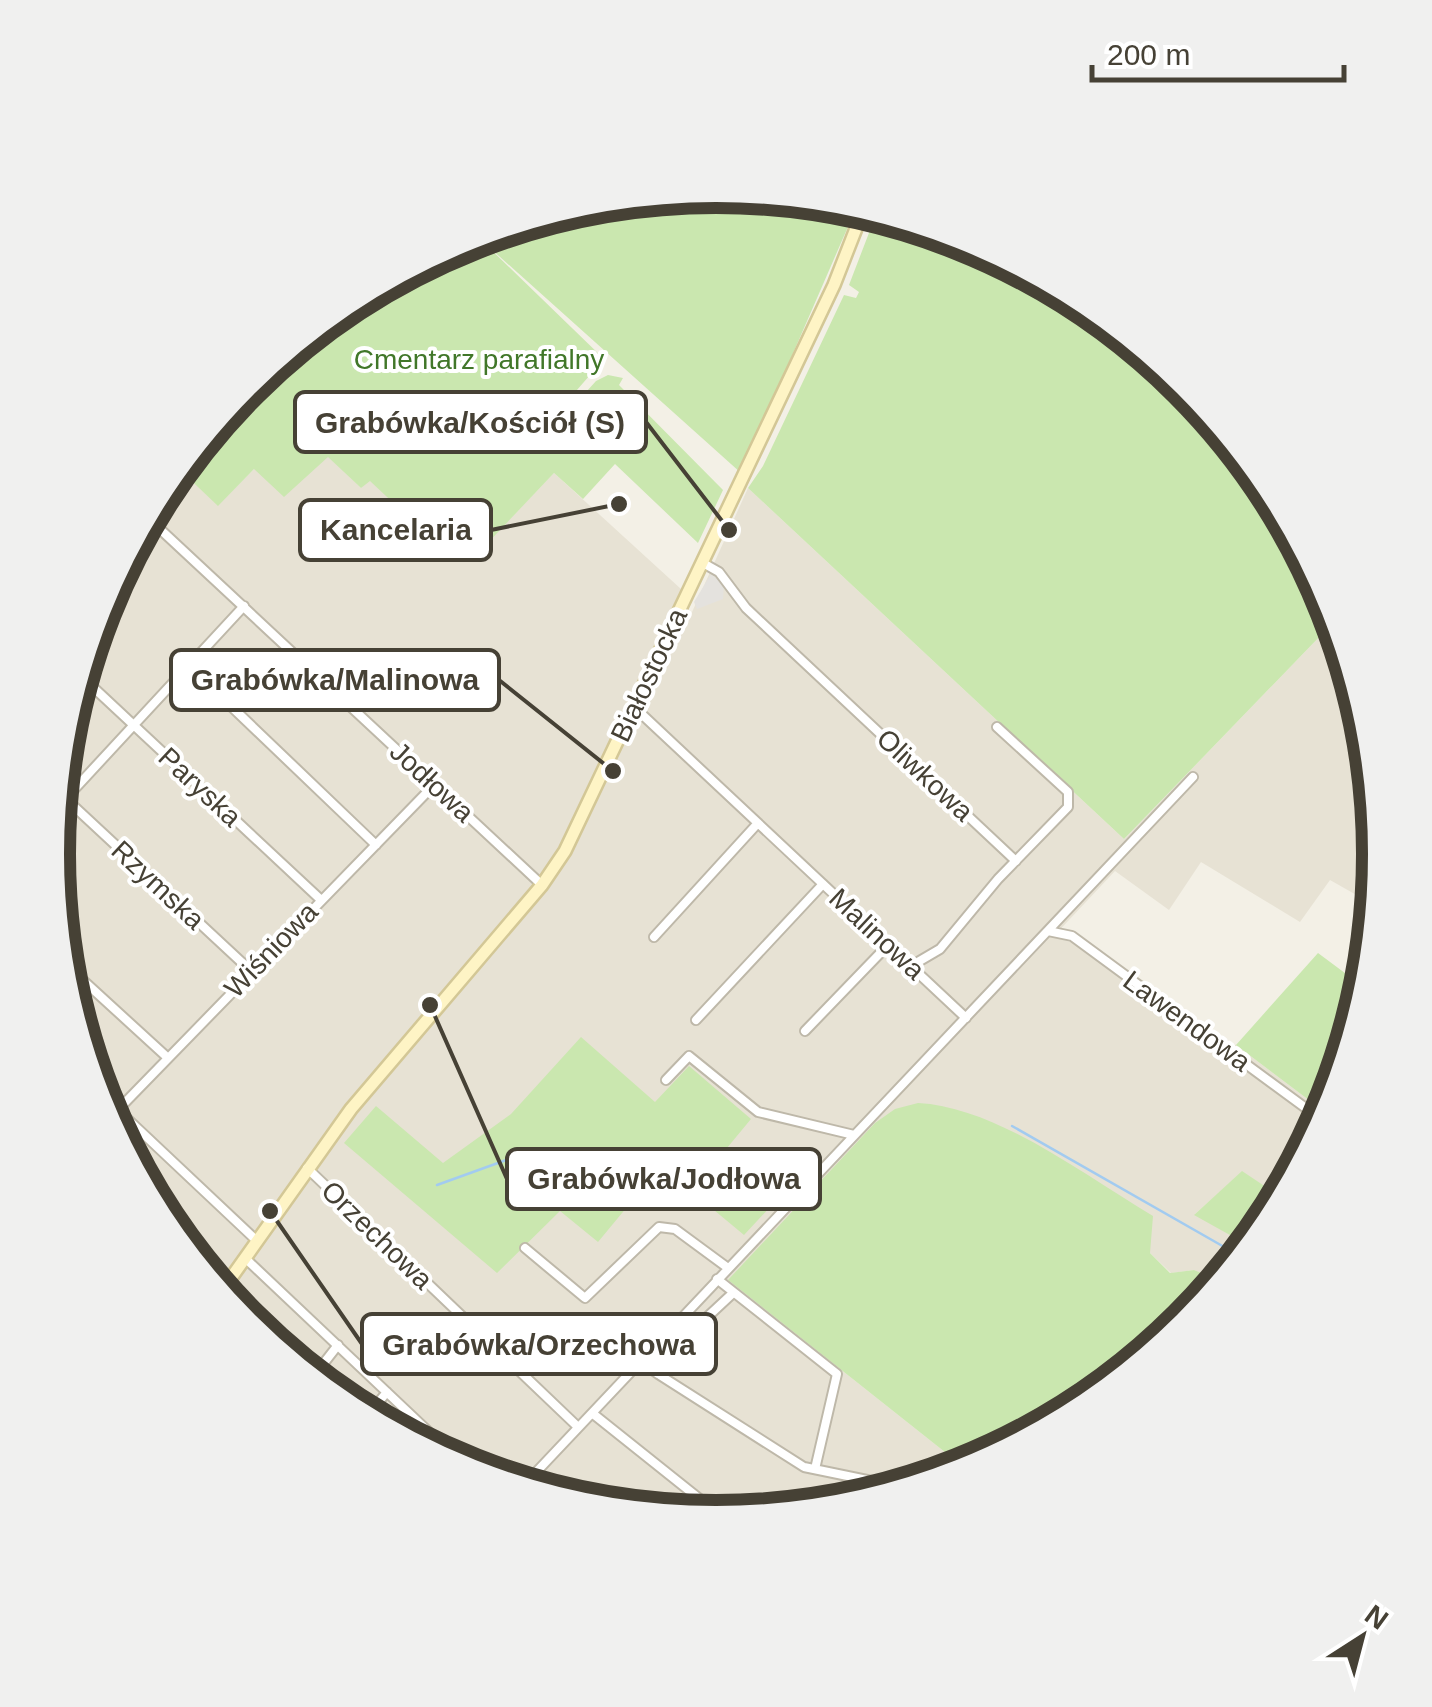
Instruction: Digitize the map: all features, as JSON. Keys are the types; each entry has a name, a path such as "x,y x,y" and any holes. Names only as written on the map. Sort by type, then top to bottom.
{"street":[{"name":"Białostocka","path":"230,1279 306,1168 392,1059 542,885 565,851 834,285 858,224"},
{"name":"Jodłowa","path":"159,528 542,885"},
{"name":"Oliwkowa","path":"702,563 719,572 746,608 1016,860"},
{"path":"73,791 244,606"},
{"path":"188,666 376,845"},
{"name":"Paryska","path":"92,686 320,899"},
{"name":"Malinowa","path":"634,707 966,1018"},
{"path":"911,966 940,949 1016,860 1068,807 1068,792 997,727"},
{"path":"535,1473 1192,778"},
{"name":"Wiśniowa","path":"122,1106 434,784"},
{"name":"Rzymska","path":"72,804 251,971"},
{"path":"654,936 758,824"},
{"path":"696,1020 824,884"},
{"name":"Lawendowa","path":"1048,931 1072,936 1309,1110"},
{"path":"805,1031 888,945"},
{"path":"82,979 168,1058"},
{"path":"666,1080 689,1056 758,1112 854,1135"},
{"path":"123,1109 256,1240"},
{"name":"Orzechowa","path":"306,1168 578,1427"},
{"path":"524,1248 576,1293 592,1295 659,1227 674,1229 728,1268"},
{"path":"244,1258 430,1433"},
{"path":"717,1279 837,1374 815,1469"},
{"path":"658,1374 689,1334 733,1293"},
{"path":"322,1365 338,1345"},
{"path":"640,1361 785,1456 815,1469 867,1481"},
{"path":"377,1403 387,1392"},
{"path":"592,1413 699,1499"}],"shaded area":[{"path":"328,456 361,488 369,480 481,549 554,473 681,589 633,692 643,704 688,621 748,488 1124,839 1323,633 1350,727 1356,769 1361,811 1361,898 1330,880 1300,922 1201,862 1169,910 1115,871 1053,937 1071,942 1236,1045 1312,1103 1268,1189 1242,1172 1195,1214 1235,1238 1229,1247 1206,1275 1194,1270 1171,1273 1150,1253 728,1280 949,1455 883,1477 800,1494 716,1500 674,1498 590,1487 549,1477 430,1433 357,1391 323,1366 259,1310 203,1247 137,1139 119,1101 92,1021 82,980 71,896 71,811 82,727 119,606 157,530 190,479 218,505 255,468"},
{"path":"711,574 724,585 723,599 697,609 694,602"}],"green space":[{"path":"674,209 758,209 850,222 741,473 491,249 590,220"},
{"path":"871,227 924,242 1002,274 1075,316 1142,368 1202,428 1253,495 1295,568 1323,633 1124,839 748,488 763,466 844,295 856,298 859,292 849,285"},
{"name":"Cmentarz parafialny","path":"490,249 604,359 556,414 552,412 518,438 532,452 596,381 608,375 623,378 619,385 723,490 698,543 615,464 583,499 554,473 482,549 470,539 452,558 370,481 361,488 328,457 284,497 254,469 218,506 190,479 259,397 357,316 430,274"},
{"path":"1318,953 1350,977 1312,1103 1236,1045"},
{"path":"581,1037 655,1102 689,1066 751,1119 722,1154 773,1204 744,1235 661,1166 598,1242 560,1211 497,1273 344,1143 376,1106 443,1163 511,1114"},
{"path":"918,1103 948,1107 1040,1146 1153,1216 1150,1253 1170,1273 1194,1270 1206,1275 1142,1339 1075,1391 1002,1433 949,1455 728,1280 875,1123 895,1109"},
{"path":"1242,1171 1268,1188 1235,1238 1194,1215"}],"waterway":[{"path":"1012,1126 1227,1249"},
{"path":"437,1185 509,1159"}],"place":[{"name":"Kancelaria","path":"619,504"},
{"name":"Grabówka/Kościół (S)","path":"729,530"},
{"name":"Grabówka/Malinowa","path":"613,771"},
{"name":"Grabówka/Jodłowa","path":"430,1005"},
{"name":"Grabówka/Orzechowa","path":"270,1211"}]}
